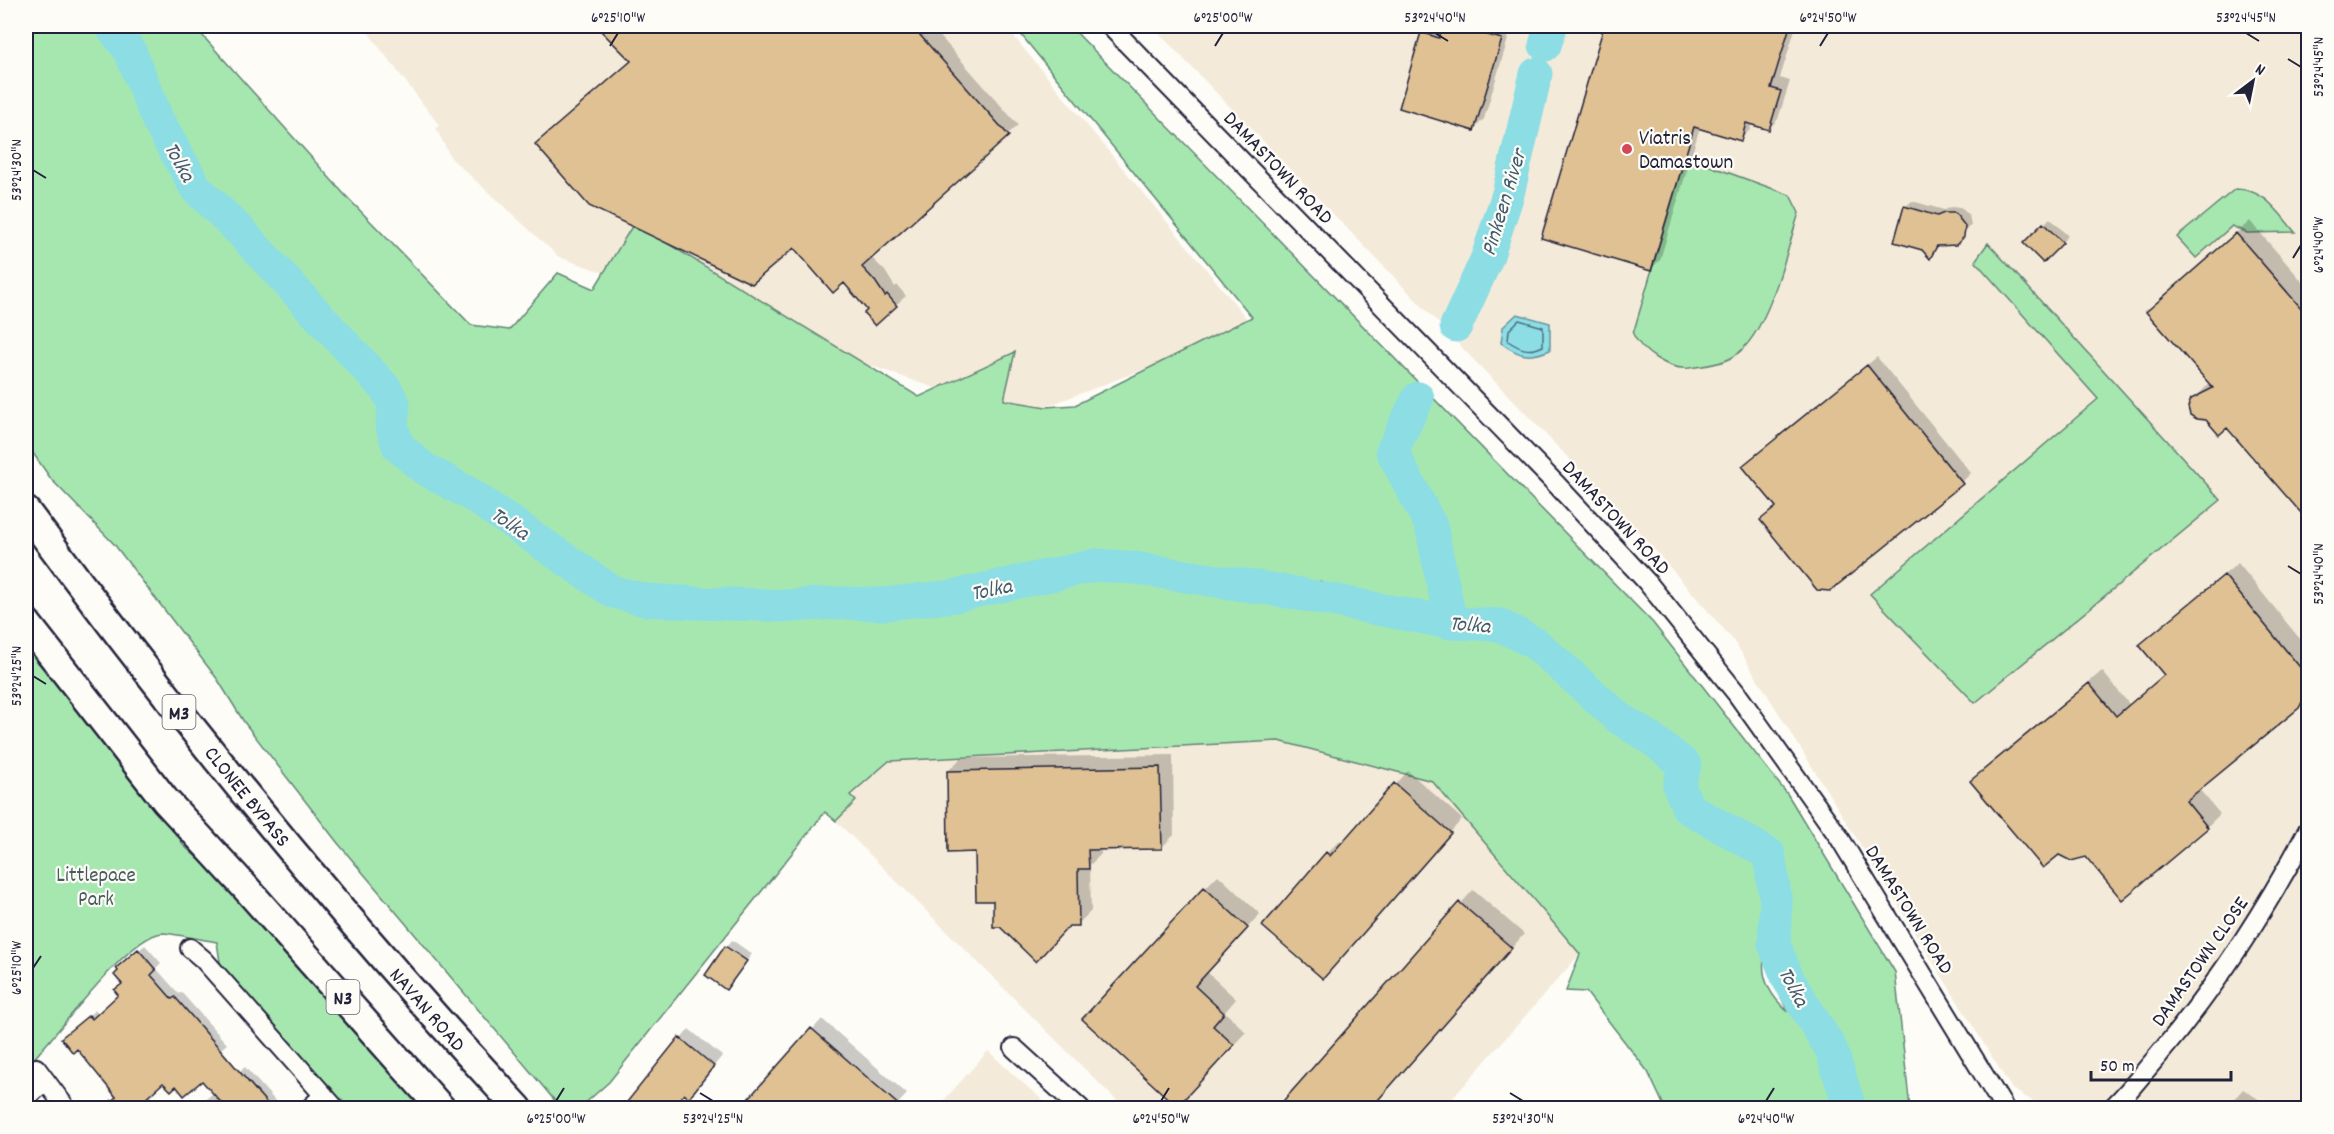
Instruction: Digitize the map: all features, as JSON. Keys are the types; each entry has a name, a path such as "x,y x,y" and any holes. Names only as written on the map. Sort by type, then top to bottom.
{"highway":[{"path":"26,490 115,615 340,908"},
{"name":"CLONEE BYPASS","path":"26,511 101,614 340,908"},
{"path":"26,605 245,886"},
{"path":"26,622 165,800 245,886"},
{"name":"N3","path":"245,886 441,1108"},
{"name":"NAVAN ROAD","path":"340,908 518,1108"}],"street":[{"name":"DAMASTOWN ROAD","path":"1110,26 1549,477 1647,582 1757,720 1839,837 2004,1108"},
{"name":"DAMASTOWN CLOSE","path":"2112,1108 2177,1034 2222,974 2264,909 2308,830"},
{"path":"190,948 329,1102 310,1108"},
{"path":"1014,1048 1080,1108"},
{"path":"26,1098 41,1075 66,1108"}],"shaded area":[{"path":"363,26 1014,26 1015,38 1254,327 1032,412 981,404 559,257 451,158 436,128 439,125"},
{"path":"1152,26 2308,26 2308,1108 2045,1108 2012,1089 1734,641 1632,524"},
{"path":"1279,741 1432,781 1580,954 1444,1108 1124,1108 836,821 855,802 850,796 889,760"},
{"path":"988,1051 1016,1077 1052,1108 937,1108"}],"green space":[{"path":"26,26 105,26 121,45 176,176 370,379 386,405 389,432 402,457 440,485 492,513 601,596 641,604 747,614 927,605 997,597 1061,578 1100,570 1159,577 1509,634 1535,648 1612,716 1531,626 1457,614 1427,604 1172,561 1087,554 982,583 793,596 641,590 608,582 491,491 430,467 415,454 406,437 408,411 380,366 315,301 278,252 208,180 176,128 141,49 122,26 194,26 344,194 471,325 509,330 558,273 594,289 634,223 919,397 1015,352 1004,400 1046,407 1075,405 1252,317 1014,26 1070,26 1653,623 1788,795 1895,972 1910,1108 1665,1108 1648,1072 1586,992 1566,991 1580,954 1432,781 1279,741 889,761 850,795 856,801 836,821 825,812 609,1082 582,1106 556,1102 337,842 244,722 218,680 114,544 51,479 26,443","holes":["1764,960 1787,1011 1769,988 1764,974"]},
{"path":"1685,157 1790,195 1799,213 1774,294 1755,334 1743,349 1725,361 1681,368 1656,359 1633,334"},
{"path":"2235,189 2245,190 2262,197 2276,209 2295,232 2247,233 2232,226 2196,258 2177,237"},
{"path":"1988,243 2221,500 1975,703 1870,594 2098,399 1975,261"},
{"name":"Littlepace Park","path":"26,640 35,659 50,673 64,678 168,811 183,845 231,888 422,1108 347,1108 221,969 217,942 166,933 147,939 111,970 26,1067"}],"water":[{"path":"1517,314 1550,323 1550,350 1536,355 1524,355 1501,343 1503,327"}],"building":[{"path":"596,26 912,26 1009,136 862,267 885,296 887,294 897,306 875,326 864,313 867,310 844,283 833,293 794,248 752,284 589,206 535,144 631,61"},
{"path":"1443,26 1457,26 1502,39 1474,131 1399,108 1421,32 1439,38"},
{"name":"Viatris Damastown","path":"1604,26 1790,26 1771,88 1781,91 1769,130 1746,123 1741,141 1694,127 1651,271 1541,238"},
{"path":"1904,206 1937,216 1944,213 1955,213 1965,226 1964,237 1956,245 1937,246 1930,259 1922,250 1894,242"},
{"path":"2043,223 2063,243 2043,263 2023,243"},
{"path":"2236,233 2308,316 2308,521 2227,428 2219,435 2206,420 2190,415 2188,407 2191,399 2213,388 2146,312"},
{"path":"1867,365 1963,484 1830,591 1817,590 1760,520 1776,507 1742,466"},
{"path":"2224,575 2308,677 2308,690 2299,708 2186,801 2208,828 2122,900 2086,857 2071,861 2059,855 2043,868 1970,781 2089,683 2116,716 2164,675 2139,645"},
{"path":"1160,767 1162,849 1088,850 1089,869 1078,869 1079,926 1069,926 1036,962 1000,927 993,927 993,901 976,901 975,852 948,853 947,771"},
{"path":"1394,783 1451,833 1323,979 1262,926 1326,852 1330,856"},
{"path":"1204,887 1248,928 1195,986 1224,1013 1213,1026 1234,1045 1177,1107 1082,1019"},
{"path":"1459,902 1512,948 1371,1108 1277,1108"},
{"path":"725,946 747,961 726,990 705,975"},
{"path":"138,949 156,970 151,975 172,999 175,997 271,1108 226,1108 202,1081 184,1096 176,1086 171,1091 163,1083 143,1101 149,1108 102,1108 116,1097 77,1049 73,1053 61,1038 89,1015 92,1019 118,995 114,990 122,984 114,975 118,971 116,968"},
{"path":"811,1028 902,1108 740,1108"},
{"path":"679,1037 714,1066 689,1098 684,1094 673,1108 635,1108 627,1102"}],"waterway":[{"name":"Tolka","path":"111,26 130,51 158,121 196,188 241,232 386,389 394,404 392,426 398,446 423,468 470,494 613,592 646,600 698,603 791,606 835,603 885,604 954,596 1097,565 1134,568 1289,592 1451,623 1500,625 1536,644 1619,718 1649,737 1685,765 1679,786 1688,808 1769,854 1776,902 1774,944 1788,979 1831,1049 1850,1108"},
{"name":"Pinkeen River","path":"1545,45 1551,26"},
{"name":"Pinkeen River","path":"1456,326 1487,258 1508,194 1536,74"},
{"name":"Pinkeen River","path":"1418,398 1392,451 1431,526 1451,623"},
{"path":"1318,598 1320,583"}],"place":[{"name":"Viatris Damastown","path":"1627,149"}]}
